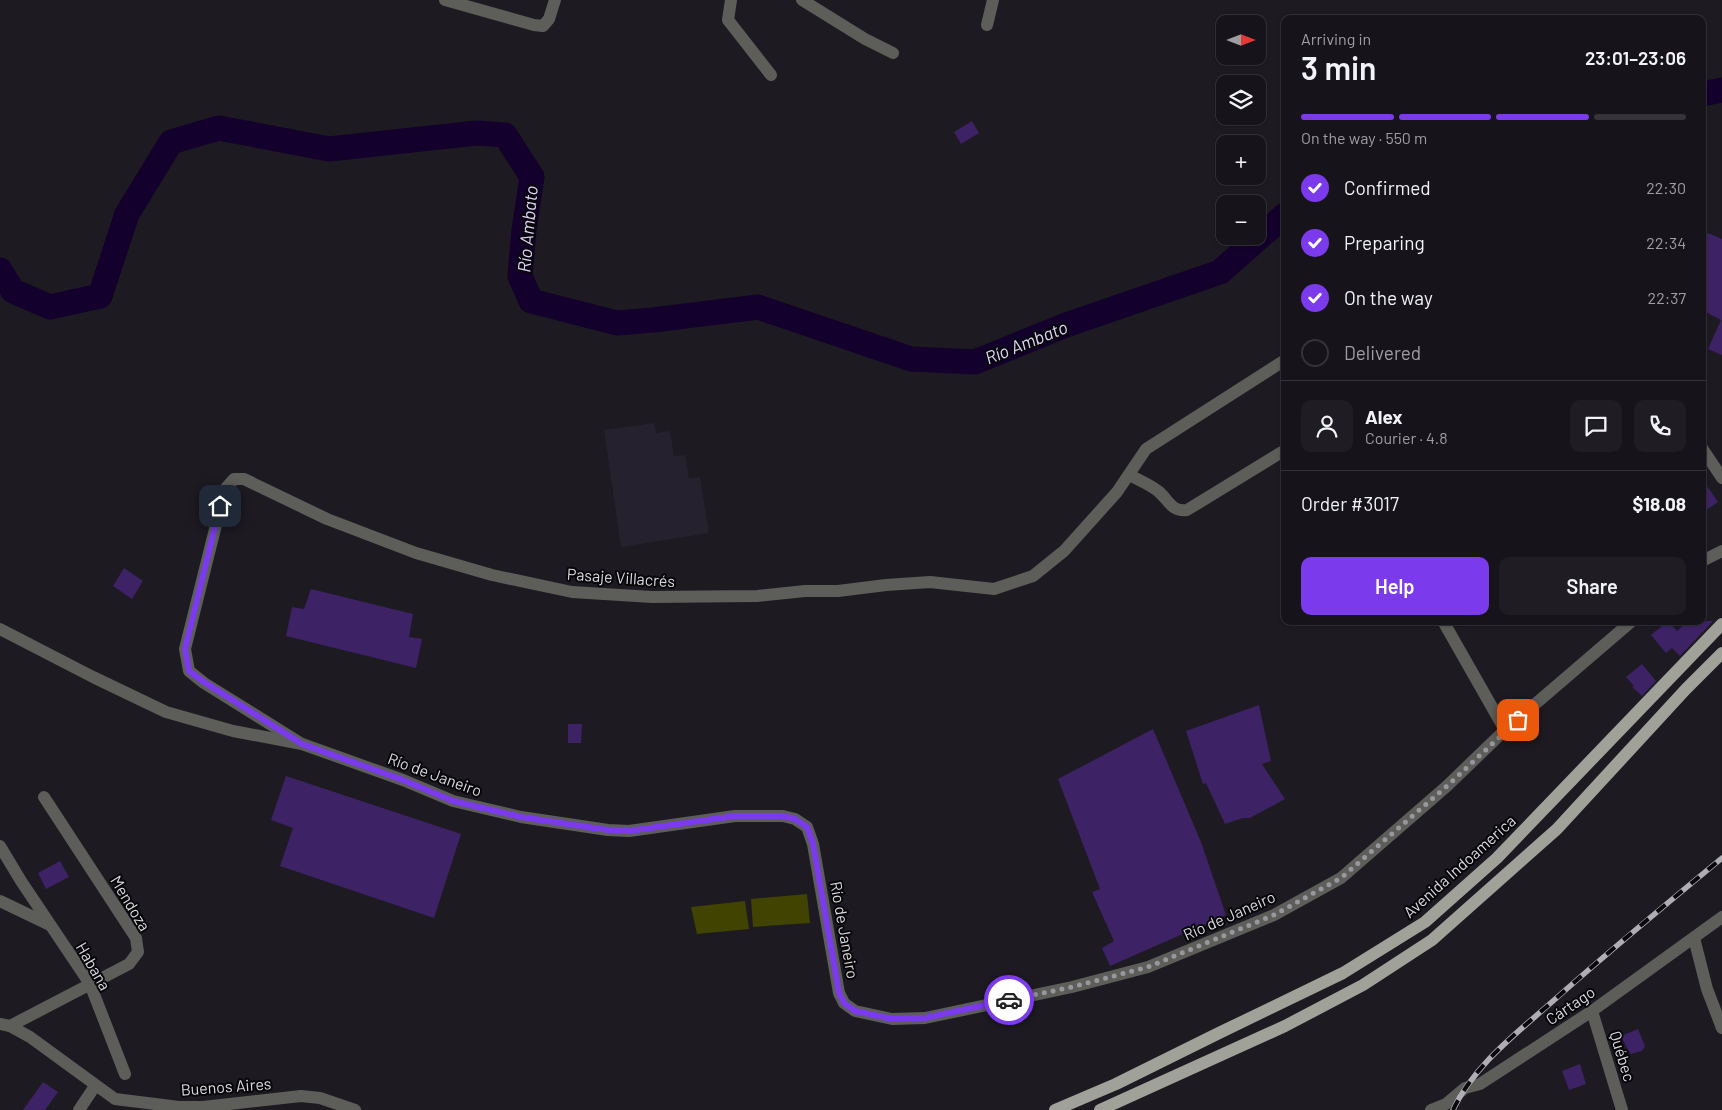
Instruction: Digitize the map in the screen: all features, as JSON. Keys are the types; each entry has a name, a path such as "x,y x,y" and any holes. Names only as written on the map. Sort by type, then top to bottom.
{"main road":[{"name":"Avenida Indoamerica","path":"1055,1110 1116,1084 1218,1032 1343,973 1425,922 1497,858 1722,624"},
{"path":"1100,1110 1285,1026 1363,985 1432,940 1557,830 1686,689 1722,653"}],"street":[{"path":"445,0 543,26 549,19 555,0"},
{"path":"731,0 728,20 771,74"},
{"path":"802,0 865,39 893,52"},
{"path":"987,25 993,0"},
{"path":"1281,363 1146,449 1129,475 1158,491 1172,506 1180,511 1187,510 1281,452"},
{"path":"1706,454 1722,478"},
{"name":"Pasaje Villacrés","path":"302,744 189,671 185,649 225,489 234,478 244,478 327,519 416,553 492,575 572,592 652,597 758,596 805,591 838,591 886,584 930,582 994,589 1033,576 1064,551 1102,511 1129,475"},
{"path":"1706,559 1722,551"},
{"path":"1444,625 1505,730"},
{"name":"Río de Janeiro","path":"0,629 166,712 233,731 302,744 403,780 453,801 521,817 608,830 629,831 735,816 783,816 795,819 807,827 813,844 839,993 844,1003 855,1011 892,1019 925,1018 1072,987 1148,967 1274,915 1341,878 1447,786 1505,730 1627,625"},
{"name":"Mendoza","path":"5,1025 129,964 138,952 136,938 44,797"},
{"name":"Habana","path":"0,846 21,881 90,984 125,1074"},
{"path":"0,901 51,926"},
{"name":"Cártago","path":"1432,1110 1445,1107 1465,1088 1480,1084 1592,1010 1722,917"},
{"path":"1694,938 1707,989 1718,1003 1722,1028"},
{"name":"Québec","path":"1592,1010 1622,1110"},
{"name":"Buenos Aires","path":"5,1025 30,1037 118,1105 203,1107 301,1096 320,1098 355,1110"},
{"path":"79,1110 95,1086"}],"shaded area":[{"path":"654,423 656,433 670,431 674,456 685,455 689,478 700,477 709,533 621,547 604,430"},
{"path":"807,894 810,923 753,927 751,899"},
{"path":"745,901 749,929 697,934 691,907"}],"building":[{"path":"972,121 979,133 961,144 954,132"},
{"path":"1708,233 1722,239 1722,355 1708,349 1721,320 1706,312 1706,237"},
{"path":"1706,485 1718,502 1706,510"},
{"path":"124,568 143,581 132,599 113,586"},
{"path":"311,589 413,614 409,637 422,639 416,668 286,636 292,607 304,609"},
{"path":"1706,621 1713,621 1680,656 1672,648 1666,653 1651,635 1663,625 1672,625 1677,631 1684,625 1706,625"},
{"path":"1642,664 1656,681 1642,696 1632,687 1634,686 1626,677"},
{"path":"1259,705 1271,761 1262,764 1285,799 1250,818 1243,818 1225,824 1206,783 1203,784 1186,731"},
{"path":"568,724 582,724 581,743 568,743"},
{"path":"1153,729 1201,842 1226,915 1110,966 1102,948 1114,941 1092,892 1100,889 1058,779"},
{"path":"286,776 461,834 434,918 280,866 293,828 271,820"},
{"path":"60,861 69,877 46,889 38,873"},
{"path":"1638,1029 1645,1046 1642,1051 1630,1054 1621,1036"},
{"path":"1580,1064 1586,1084 1569,1090 1562,1071"},
{"path":"43,1082 58,1092 45,1110 23,1110"}],"waterway":[{"name":"Río Ambato","path":"1706,93 1722,90"},
{"name":"Río Ambato","path":"0,270 13,291 50,307 100,296 127,214 171,142 219,128 329,149 477,133 505,135 532,177 524,230 520,276 531,301 617,323 758,307 911,359 975,362 1066,325 1220,272 1281,219"}],"railway":[{"path":"1453,1110 1472,1078 1497,1051 1722,858"}],"way so far":[{"path":"1009,1000 1072,987 1148,967 1274,915 1341,878 1447,786 1505,730 1518,720"}],"route":[{"path":"220,506 185,649 189,671 302,744 403,780 453,801 521,817 608,830 629,831 735,816 783,816 795,819 807,827 813,844 839,993 844,1003 855,1011 892,1019 925,1018 1009,1000"}]}
